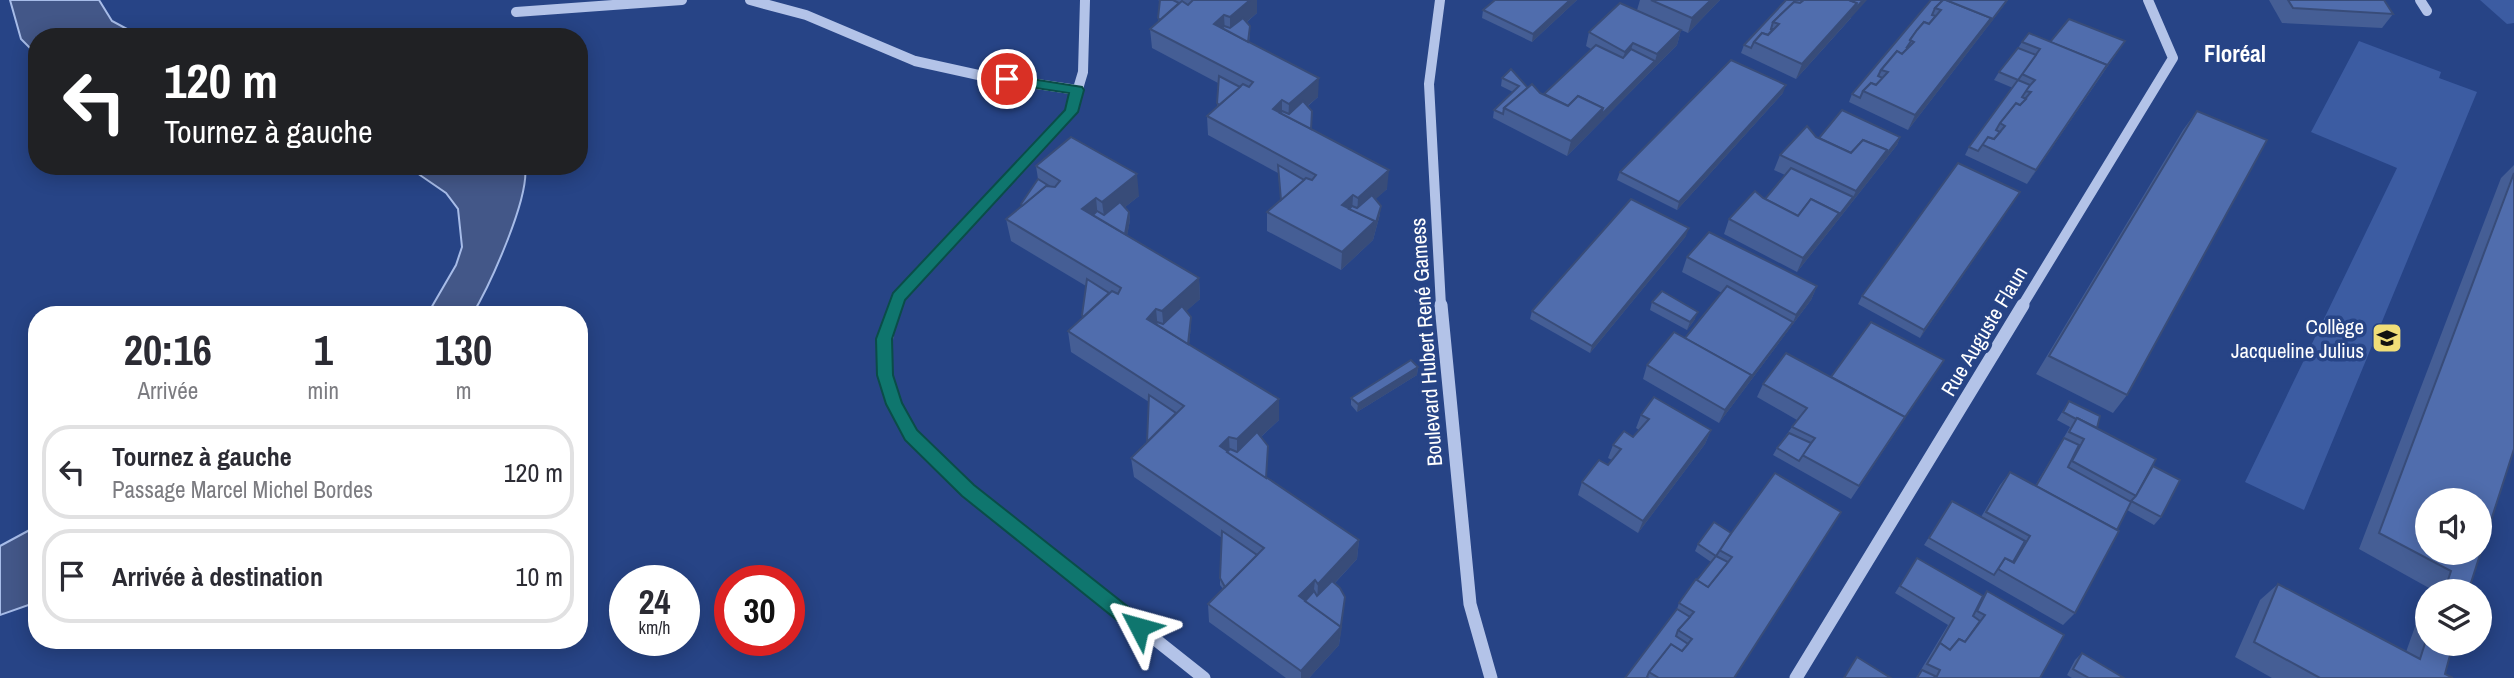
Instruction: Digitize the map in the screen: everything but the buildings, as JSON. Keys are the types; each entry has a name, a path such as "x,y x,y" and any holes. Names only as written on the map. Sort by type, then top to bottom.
{"street":[{"path":"516,12 682,0"},
{"path":"750,0 806,15 915,61 983,76 1077,90"},
{"path":"1085,0 1083,72 1071,112 898,298 884,339 885,375 894,404 911,435 968,490 1204,678"},
{"name":"Boulevard Hubert René Gamess","path":"1440,0 1429,84 1443,340 1470,604 1491,678"},
{"name":"Rue Auguste Flaun","path":"1796,678 2173,58 2148,0"},
{"path":"2420,0 2427,10"}],"shaded area":[{"path":"10,0 99,0 112,21 125,28 28,28 28,46 21,39"},
{"path":"2480,0 2514,0 2514,23 2507,24"},
{"path":"2359,41 2441,72 2439,78 2477,92 2304,510 2245,482 2397,168 2311,132"},
{"path":"420,175 525,175 515,220 498,264 477,306 432,306 456,265 462,247 458,209 446,193"},
{"path":"28,531 28,605 0,615 0,546"}],"place":[{"name":"Collège Jacqueline Julius","path":"2387,338"}],"district":[{"name":"Floréal","path":"2235,53"}],"route":[{"path":"1007,79 1077,90 1071,112 898,298 884,339 885,375 894,404 911,435 968,490 1139,627"}]}
